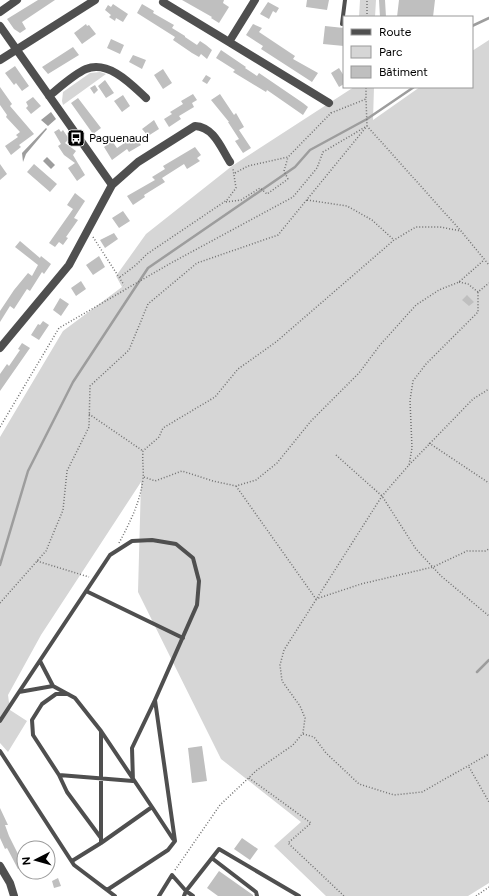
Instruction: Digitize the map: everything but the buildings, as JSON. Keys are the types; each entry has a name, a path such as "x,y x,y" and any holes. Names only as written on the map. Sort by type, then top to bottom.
{"street":[{"path":"0,12 17,0"},
{"path":"0,60 95,0"},
{"path":"229,42 255,0"},
{"path":"164,2 329,103"},
{"path":"0,26 112,185"},
{"path":"48,96 86,69 97,67 125,78 146,98"},
{"path":"0,348 69,265 112,185 138,162 195,126 203,126 210,130 230,162"},
{"path":"0,867 10,883 14,896"}],"lane":[{"path":"342,24 345,0"},
{"path":"0,721 110,555 132,541 152,540 176,544 193,558 199,581 197,605 132,748 133,781"},
{"path":"86,591 183,638"},
{"path":"40,661 53,686 75,698 101,731 133,781 175,840"},
{"path":"19,692 53,686"},
{"path":"68,694 56,694 42,704 32,720 33,735 60,775 66,792 101,840"},
{"path":"107,890 168,850 175,840 155,700"},
{"path":"101,731 101,840"},
{"path":"0,751 74,865 115,896"},
{"path":"60,775 101,777 133,781"},
{"path":"72,860 152,807"},
{"path":"184,896 219,849 299,896"},
{"path":"213,859 256,892 257,896"},
{"path":"159,896 172,875 186,892 193,896"}],"path":[{"path":"366,16 367,0"},
{"path":"366,88 367,126 461,231 489,265"},
{"path":"225,202 241,200 260,188 266,194 288,179 284,171 288,157 331,113 366,99"},
{"path":"329,103 331,113"},
{"path":"0,603 46,551 63,510 67,472 89,427 90,386 129,350 148,304 197,263 278,235 367,126"},
{"path":"0,426 59,328 171,263 293,197 317,168 323,152 367,126"},
{"path":"235,173 248,166 288,157"},
{"path":"120,278 147,254 225,202 236,188 235,173 230,162"},
{"path":"307,200 347,206 372,220 394,240"},
{"path":"114,552 138,505 144,477 142,464 143,451 159,437 163,428 215,397 238,369 276,342 394,240 416,227 440,227 461,231"},
{"path":"88,228 124,285"},
{"path":"144,477 155,481 182,471 213,481 236,486 256,480 277,463 311,421 359,373 380,344 416,306 439,290 459,282 485,260"},
{"path":"459,282 468,284 478,292"},
{"path":"478,292 489,283"},
{"path":"409,465 412,448 410,400 413,381 426,364 478,312 478,292"},
{"path":"172,875 220,805 249,778 293,745 303,734 305,718 300,706 282,681 280,665 284,650 382,496 429,443 473,399 489,389"},
{"path":"89,414 143,451"},
{"path":"429,443 489,483"},
{"path":"336,455 382,496 416,549 441,576 489,616"},
{"path":"236,486 316,599"},
{"path":"316,599 361,584 433,567 467,551 485,551 489,549"},
{"path":"37,561 94,578"},
{"path":"303,734 314,737 326,753 359,784 394,795 422,792 469,767 489,754"},
{"path":"469,767 489,802"},
{"path":"249,778 311,823 288,843 344,896"},
{"path":"476,896 489,887"}],"green space":[{"path":"360,0 376,0 375,16 359,16"},
{"path":"489,40 489,883 468,896 326,896 274,846 301,822 221,759 138,592 141,482 41,635 8,695 10,710 27,721 8,752 0,743 0,437 63,331 122,287 116,276 146,234 232,166 352,88 374,88 373,120 419,88 473,88 473,50"},
{"path":"100,72 106,74 63,105 63,92 90,73"}],"shaded area":[{"path":"51,112 56,119 48,126 41,120"},
{"path":"46,128 47,129 26,154 23,162 22,153"},
{"path":"47,157 55,165 51,169 43,161"}],"waterway":[{"path":"473,26 489,18"},
{"path":"0,565 28,471 73,382 148,268 295,167 310,150 367,119 413,88"},
{"path":"477,672 489,660"}],"place":[{"name":"Paguenaud","path":"76,138"}]}
